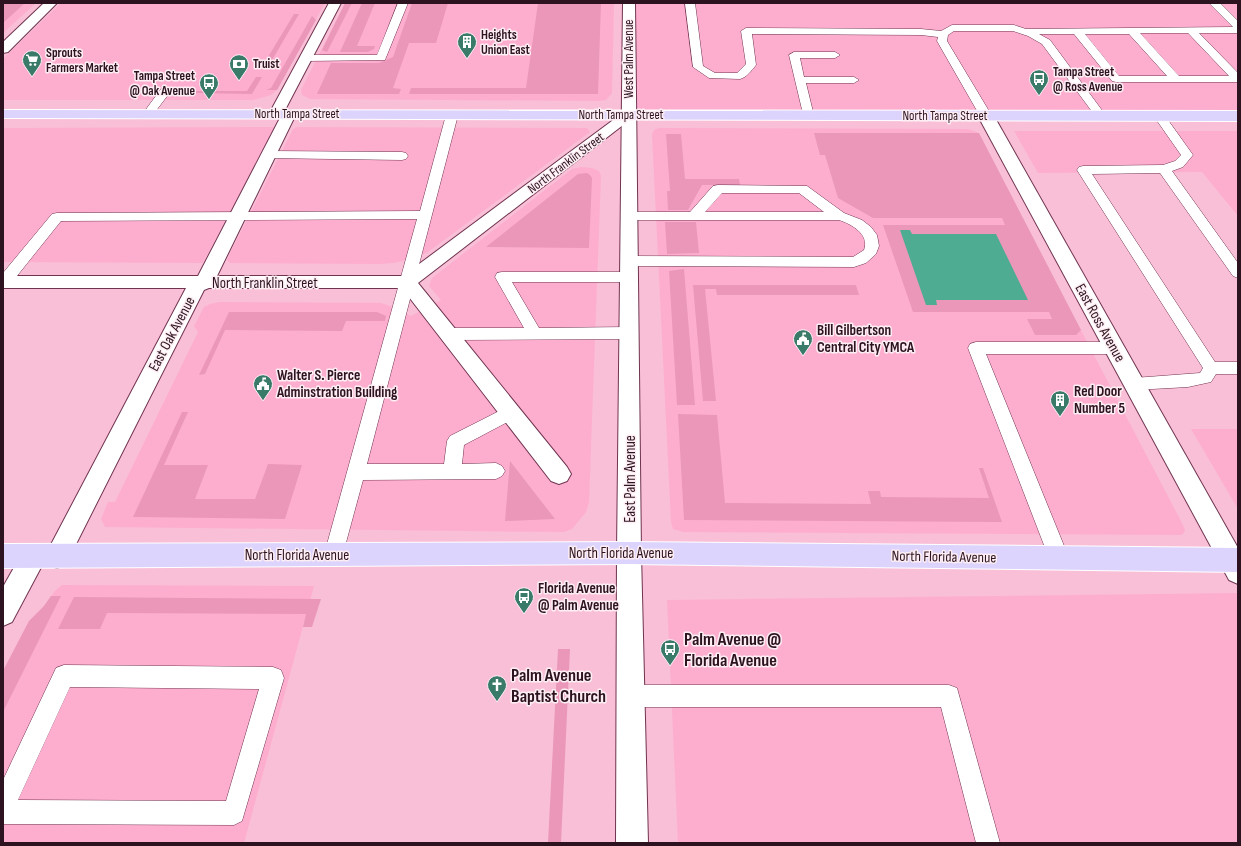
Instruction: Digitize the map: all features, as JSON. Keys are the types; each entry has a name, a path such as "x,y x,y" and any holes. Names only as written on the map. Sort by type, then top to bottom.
{"main road":[{"name":"North Tampa Street","path":"3,114 1238,116"},
{"name":"North Florida Avenue","path":"3,556 629,553 1059,558 1236,564"}],"street":[{"path":"3,49 51,3"},
{"name":"East Oak Avenue","path":"3,613 46,556 197,286 204,283 269,155 283,114 306,58 335,3"},
{"name":"West Palm Avenue","path":"629,3 629,115"},
{"name":"East Palm Avenue","path":"629,115 629,553 632,843"},
{"name":"North Franklin Street","path":"4,282 407,282 629,115"},
{"name":"East Ross Avenue","path":"986,116 1134,384 1236,564"},
{"path":"407,282 559,474"}],"lane":[{"path":"306,58 381,58 403,3"},
{"path":"690,3 698,67 713,76 740,76 751,65 746,31 921,32 943,34 952,28 1014,28 1032,34 1046,42 1100,115"},
{"path":"1214,3 1238,26"},
{"path":"1022,31 1238,30"},
{"path":"1077,31 1116,79 1238,79"},
{"path":"1132,31 1176,79"},
{"path":"1190,31 1238,79"},
{"path":"943,34 942,41 986,116"},
{"path":"808,116 794,55 835,55"},
{"path":"800,80 854,80"},
{"path":"148,114 165,91"},
{"path":"334,555 452,115"},
{"path":"1159,115 1187,155 1179,164 1164,169 1083,170 1211,368"},
{"path":"269,155 402,156"},
{"path":"1164,169 1238,273"},
{"path":"694,216 718,189 802,189 839,216"},
{"path":"4,282 57,217 425,215"},
{"path":"536,334 502,277 629,269 854,262 864,259 871,253 873,246 872,239 860,224 839,216 629,216"},
{"path":"448,334 630,333"},
{"path":"1059,558 976,348 1114,348"},
{"path":"1211,368 1238,368"},
{"path":"1134,384 1188,381 1205,378 1211,368"},
{"path":"452,471 456,440 511,412"},
{"path":"357,472 496,471"},
{"path":"3,806 64,676 273,678 234,813 3,812"},
{"path":"630,696 949,696 988,843"}],"shaded area":[{"path":"3,3 36,3 3,33"},
{"path":"3,3 25,3 3,23"},
{"path":"61,3 325,3 277,90 271,95 253,100 3,100 3,59"},
{"path":"345,3 614,3 612,93 606,100 599,101 310,99 302,95 301,90"},
{"path":"345,3 352,3 327,52 322,50"},
{"path":"362,3 375,3 357,46 375,46 374,49 368,52 340,52"},
{"path":"412,3 448,3 436,43 409,43 393,88 401,89 399,94 317,94 331,63 379,63 393,57"},
{"path":"538,3 601,3 598,94 409,94 411,88 526,88"},
{"path":"632,3 1238,3 1238,113 630,112"},
{"path":"294,14 299,14 268,67 262,67"},
{"path":"312,16 316,20 277,90 266,90 271,88"},
{"path":"256,77 262,77 252,94 195,93 193,95 181,95 183,91 247,91"},
{"path":"275,127 203,263 3,262 3,128"},
{"path":"297,127 587,128 590,132 428,252 415,258 394,263 379,264 230,263 227,260 230,253 293,129"},
{"path":"655,129 968,129 977,132 1182,523 1185,530 1184,533 1181,535 683,532 673,529 671,522 652,134"},
{"path":"1014,131 1238,131 1238,216 1202,172 1038,173"},
{"path":"814,133 979,133 1081,330 1076,335 1035,335 1027,319 1052,319 1049,312 913,312 883,225 1005,225 1002,218 873,218 838,198 825,155 820,155","holes":["900,230 910,230 937,304"]},
{"path":"666,134 681,134 685,179 739,179 740,185 702,185 688,210 668,210 667,191 670,191"},
{"path":"581,167 592,168 599,171 601,176 589,502 586,512 572,529 564,532 105,527 101,519 108,502 115,502 198,332 194,326 204,307 220,302 381,303 411,316 441,300 429,286 432,278 572,169"},
{"path":"587,173 592,178 589,248 486,247 578,174"},
{"path":"665,222 696,222 699,253 667,254"},
{"path":"900,230 910,230 912,234 996,234 1028,300 936,300 937,305 926,305"},
{"path":"684,269 695,405 677,405 669,271"},
{"path":"693,285 856,285 859,295 717,295 716,289 705,289 716,401 703,401"},
{"path":"229,312 377,312 386,316 385,321 346,321 342,331 225,330 205,374 199,375"},
{"path":"182,412 188,412 164,465 208,465 195,499 255,499 268,464 302,465 285,519 133,517"},
{"path":"678,414 717,415 725,503 871,504 868,491 880,491 881,497 989,498 979,468 983,468 1002,522 684,520"},
{"path":"1191,429 1238,429 1238,509"},
{"path":"510,461 555,519 505,521"},
{"path":"62,585 314,586 244,843 3,843 3,671 29,621"},
{"path":"1238,593 1238,843 678,843 667,600"},
{"path":"51,596 61,596 3,712 3,671 29,621 44,606"},
{"path":"74,597 321,599 312,627 303,627 306,614 107,613 100,629 58,629"},
{"path":"558,649 570,649 561,843 548,843"}],"place":[{"name":"Heights Union East","path":"467,59"},
{"name":"Sprouts Farmers Market","path":"32,77"},
{"name":"Truist","path":"239,81"},
{"name":"Tampa Street @ Ross Avenue","path":"1039,96"},
{"name":"Tampa Street @ Oak Avenue","path":"209,100"},
{"name":"Bill Gilbertson Central City YMCA","path":"803,356"},
{"name":"Walter S. Pierce Adminstration Building","path":"263,401"},
{"name":"Red Door Number 5","path":"1060,417"},
{"name":"Florida Avenue @ Palm Avenue","path":"524,614"},
{"name":"Palm Avenue @ Florida Avenue","path":"670,666"},
{"name":"Palm Avenue Baptist Church","path":"497,702"}]}
